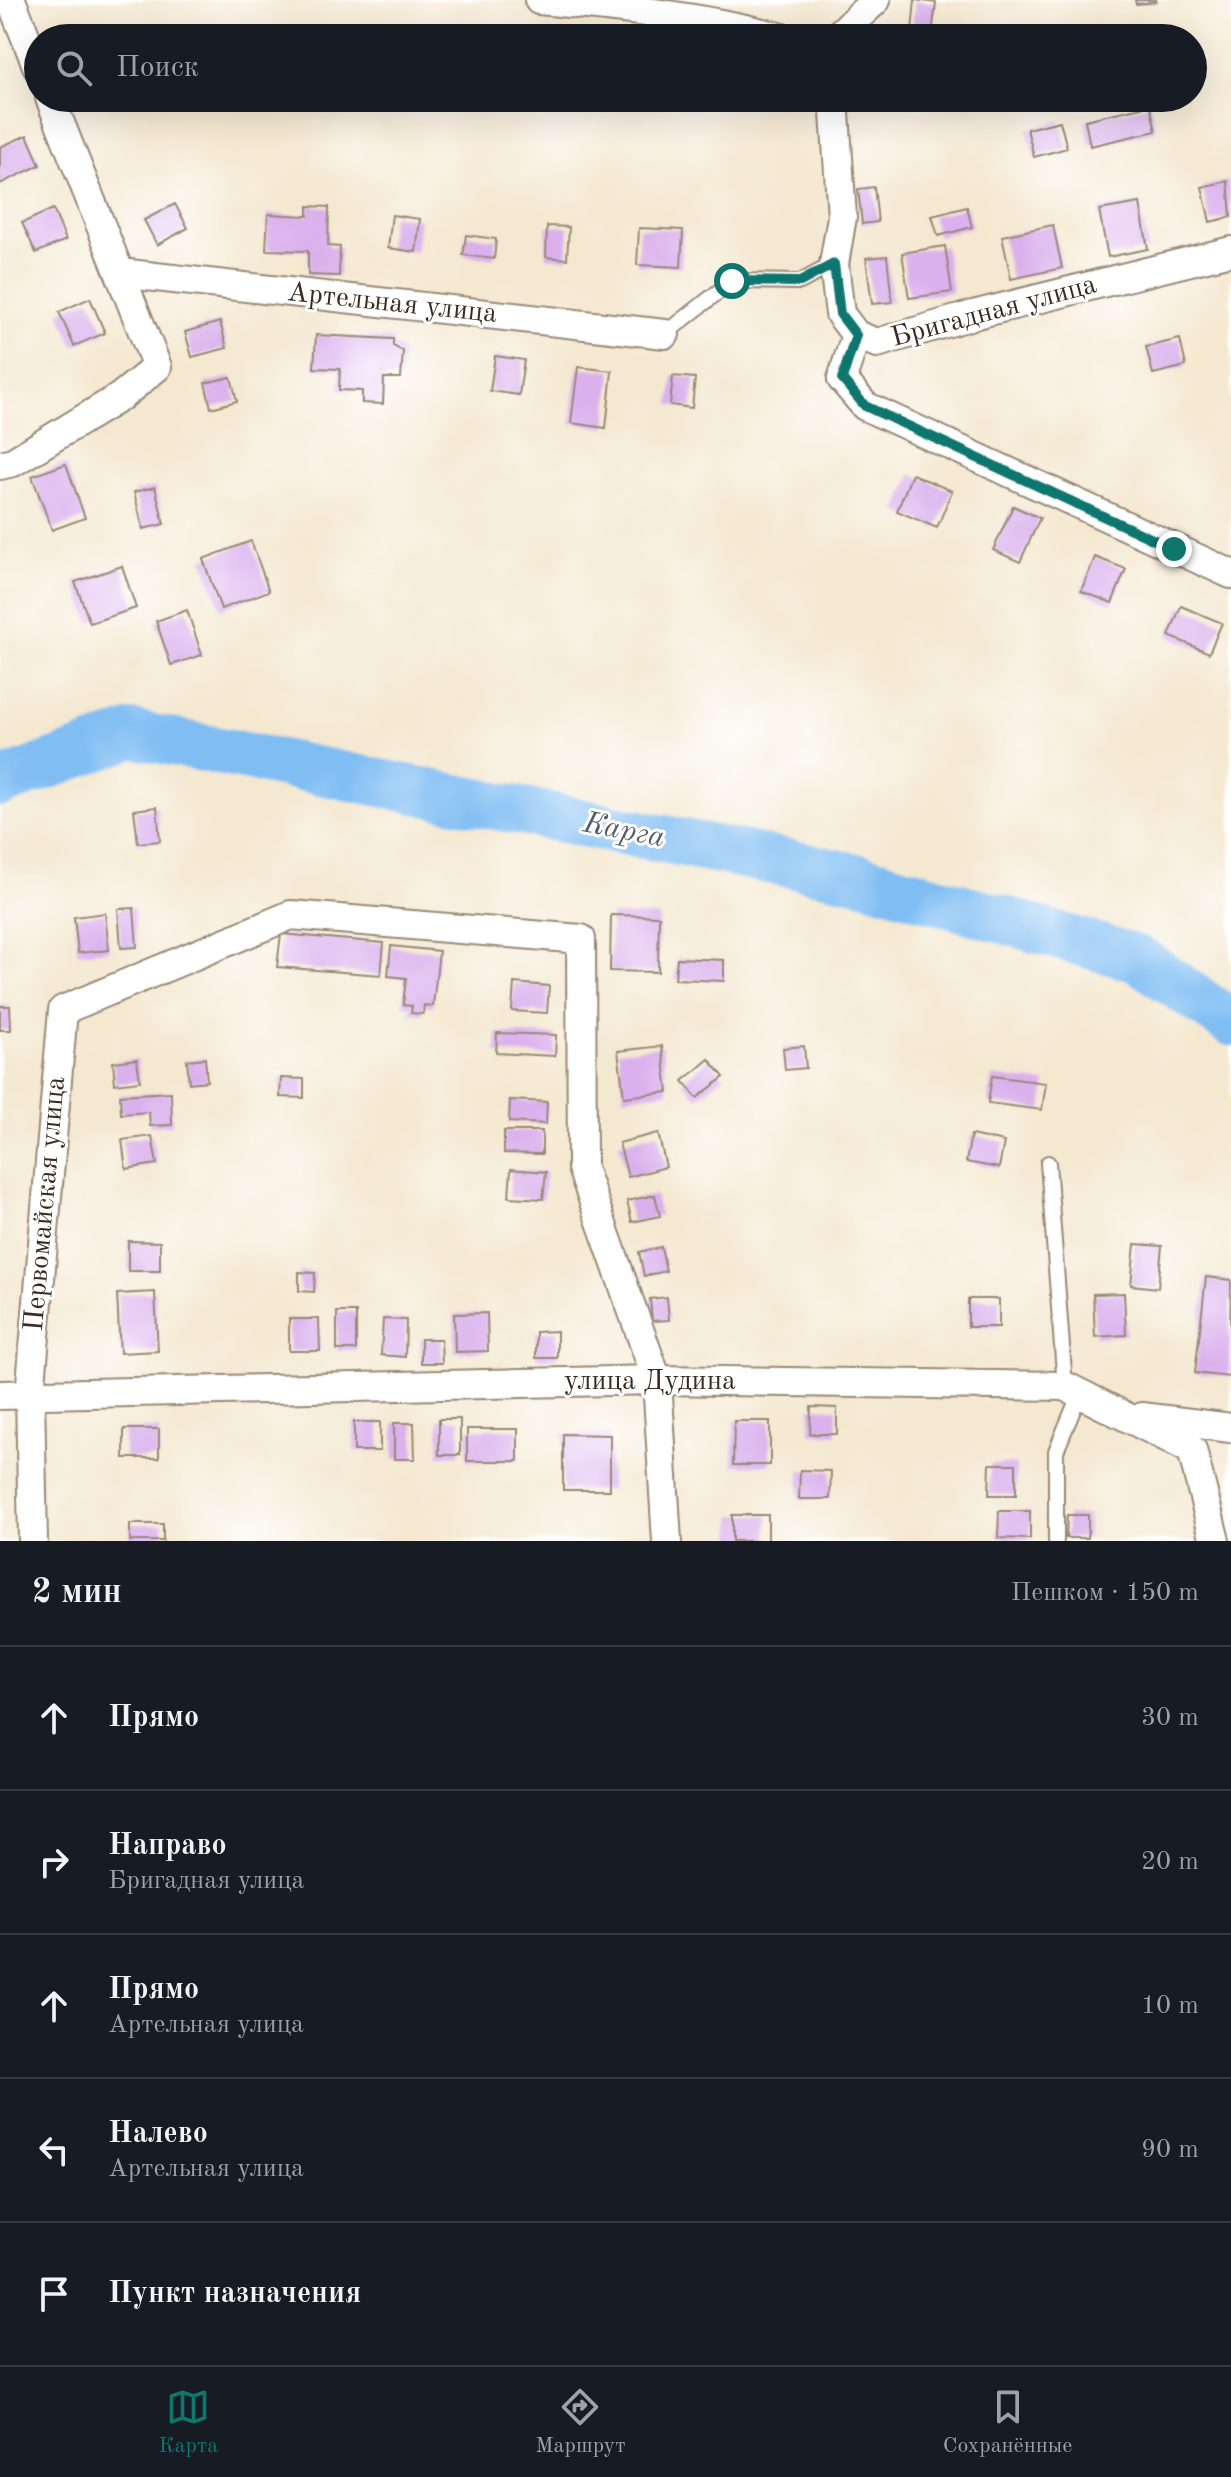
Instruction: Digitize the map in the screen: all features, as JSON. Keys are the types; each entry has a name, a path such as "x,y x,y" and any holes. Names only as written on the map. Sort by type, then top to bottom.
{"street":[{"path":"11,0 24,33"},
{"path":"539,0 636,9 720,24"},
{"path":"850,24 876,0"},
{"path":"0,465 13,462 120,397 157,367 56,112"},
{"name":"Бригадная улица","path":"835,112 842,217 834,264 840,314 856,335 877,343 973,315 1231,251"},
{"name":"Артельная улица","path":"120,273 665,334"},
{"path":"856,335 842,379 865,406 1231,574"},
{"name":"Первомайская улица","path":"33,1541 30,1395 63,1010 291,915 581,939 582,1168 657,1380"},
{"path":"657,1380 667,1541"},
{"name":"улица Дудина","path":"0,1395 657,1380 1073,1389 1192,1450 1215,1541"},
{"path":"1122,1414 1231,1428"}],"lane":[{"path":"665,334 732,281 800,282 834,264"},
{"path":"1048,1163 1073,1389 1056,1451 1056,1541"}],"building":[{"path":"915,0 936,3 933,24 913,24"},
{"path":"1135,0 1156,0 1156,2 1136,4"},
{"path":"1120,112 1152,112 1156,131 1090,146 1085,120"},
{"path":"1060,121 1067,148 1034,157 1027,129"},
{"path":"27,135 40,165 0,184 0,147"},
{"path":"1228,181 1231,217 1210,222 1202,187"},
{"path":"874,187 878,222 862,224 858,189"},
{"path":"1140,203 1148,249 1108,257 1099,210"},
{"path":"175,204 188,228 157,245 144,220"},
{"path":"308,206 329,207 328,246 340,247 339,276 308,275 308,251 266,250 268,214 308,216"},
{"path":"967,207 972,227 938,236 932,216"},
{"path":"53,209 66,240 36,253 22,223"},
{"path":"392,215 420,219 416,252 388,248"},
{"path":"1053,225 1062,268 1011,279 1002,236"},
{"path":"547,226 569,227 567,259 546,257"},
{"path":"639,228 683,230 681,267 637,265"},
{"path":"466,235 496,239 494,259 463,255"},
{"path":"945,246 952,292 909,298 902,253"},
{"path":"887,256 892,302 872,304 866,258"},
{"path":"90,298 105,333 74,346 59,312"},
{"path":"220,322 227,348 192,357 185,332"},
{"path":"316,335 393,339 393,346 403,351 401,378 384,378 383,404 362,403 362,391 339,390 340,369 314,368"},
{"path":"1180,339 1186,366 1153,374 1146,347"},
{"path":"495,356 524,360 519,395 490,391"},
{"path":"578,367 612,371 606,428 571,423"},
{"path":"673,376 695,378 692,408 670,405"},
{"path":"231,377 237,401 211,408 205,383"},
{"path":"66,464 85,518 52,530 32,476"},
{"path":"912,474 952,491 937,528 897,511"},
{"path":"155,487 164,524 143,529 134,492"},
{"path":"1013,506 1040,518 1020,562 993,550"},
{"path":"251,541 269,591 221,609 203,559"},
{"path":"1095,557 1126,569 1112,603 1081,591"},
{"path":"122,566 136,608 90,623 75,582"},
{"path":"1181,606 1222,623 1209,653 1169,636"},
{"path":"187,610 202,655 171,665 156,621"},
{"path":"157,807 160,841 138,843 134,810"},
{"path":"134,908 137,947 121,948 118,909"},
{"path":"105,913 109,950 78,953 74,917"},
{"path":"611,915 659,916 658,972 610,971"},
{"path":"281,934 384,943 381,975 277,967"},
{"path":"391,946 439,951 433,1006 424,1005 423,1014 411,1013 412,1006 403,1005 406,978 388,976"},
{"path":"677,958 724,960 724,981 675,979"},
{"path":"514,983 549,986 547,1013 512,1011"},
{"path":"0,1006 10,1006 11,1030 0,1030"},
{"path":"497,1033 556,1035 555,1056 496,1053"},
{"path":"662,1046 668,1092 624,1097 618,1051"},
{"path":"804,1046 806,1068 785,1070 783,1048"},
{"path":"205,1058 207,1081 189,1083 187,1060"},
{"path":"137,1059 140,1081 115,1084 113,1062"},
{"path":"709,1059 724,1077 697,1098 683,1081"},
{"path":"992,1076 1046,1083 1042,1110 988,1103"},
{"path":"281,1078 304,1079 304,1098 280,1097"},
{"path":"171,1092 172,1125 150,1126 149,1112 121,1114 120,1095"},
{"path":"510,1100 547,1102 546,1124 509,1122"},
{"path":"504,1131 542,1131 542,1154 504,1153"},
{"path":"658,1133 666,1167 628,1177 619,1143"},
{"path":"971,1135 1004,1142 999,1168 966,1162"},
{"path":"152,1136 157,1164 126,1169 122,1140"},
{"path":"511,1169 546,1172 543,1199 509,1197"},
{"path":"655,1195 660,1216 632,1222 627,1201"},
{"path":"128,1241 160,1242 160,1271 128,1271"},
{"path":"1135,1244 1162,1246 1158,1288 1131,1285"},
{"path":"661,1247 666,1271 644,1276 639,1252"},
{"path":"299,1272 315,1273 314,1292 299,1291"},
{"path":"1206,1277 1231,1280 1229,1377 1195,1373"},
{"path":"155,1292 158,1351 120,1353 117,1294"},
{"path":"1124,1293 1126,1335 1095,1337 1093,1294"},
{"path":"667,1297 669,1320 652,1321 650,1299"},
{"path":"968,1299 999,1299 999,1327 968,1327"},
{"path":"337,1312 356,1312 356,1350 337,1350"},
{"path":"487,1313 488,1351 455,1352 454,1314"},
{"path":"289,1319 319,1319 320,1351 289,1351"},
{"path":"383,1319 406,1320 405,1357 381,1355"},
{"path":"557,1331 557,1358 536,1358 536,1332"},
{"path":"421,1339 441,1339 442,1363 421,1363"},
{"path":"811,1407 837,1408 837,1434 810,1434"},
{"path":"439,1419 460,1419 460,1455 439,1455"},
{"path":"734,1421 770,1421 770,1465 733,1465"},
{"path":"354,1422 380,1422 380,1451 354,1451"},
{"path":"394,1423 414,1423 415,1459 394,1459"},
{"path":"124,1429 159,1429 159,1458 124,1458"},
{"path":"467,1429 518,1429 518,1461 467,1461"},
{"path":"563,1434 610,1435 610,1490 563,1490"},
{"path":"990,1464 1016,1464 1016,1495 989,1495"},
{"path":"800,1470 831,1471 830,1499 799,1499"},
{"path":"999,1511 1030,1511 1030,1539 998,1538"},
{"path":"732,1515 768,1515 768,1541 732,1541"},
{"path":"1067,1515 1088,1515 1088,1538 1066,1538"},
{"path":"130,1524 163,1524 163,1541 130,1541"}],"waterway":[{"name":"Карга","path":"0,783 133,734 861,878 1138,959 1231,1022"}],"route":[{"path":"732,281 800,282 834,264 840,314 856,335 842,379 865,406 1174,549"}]}
